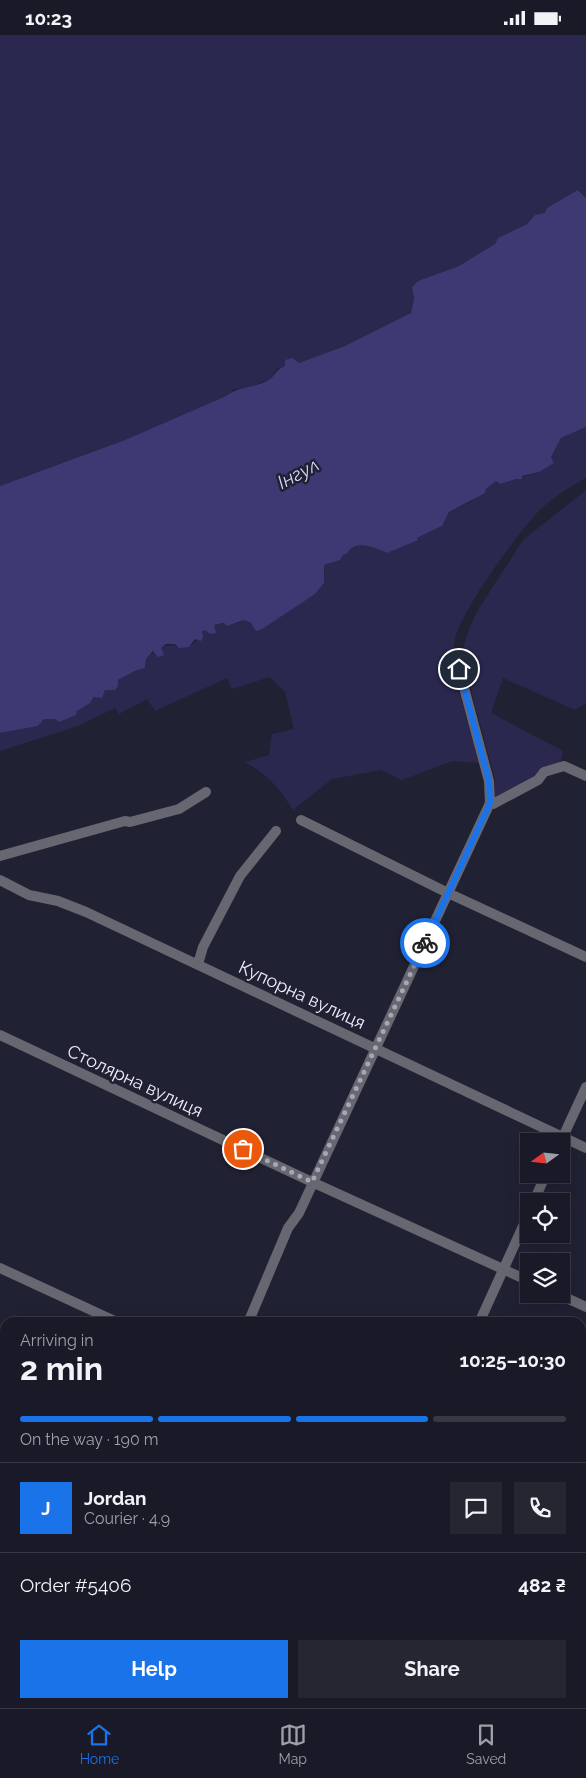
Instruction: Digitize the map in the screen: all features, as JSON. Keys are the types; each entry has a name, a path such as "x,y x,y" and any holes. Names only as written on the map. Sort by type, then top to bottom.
{"street":[{"path":"251,1317 288,1228 299,1213 490,803 489,781 459,669"},
{"path":"490,803 494,804 538,780 544,772 564,765 586,776"},
{"path":"0,856 125,821 130,822 179,809 206,792"},
{"path":"301,820 448,893 586,957"},
{"path":"198,964 207,938 240,876 276,831"},
{"name":"Купорна вулиця","path":"0,880 29,895 58,901 86,912 546,1127 554,1133"},
{"name":"Столярна вулиця","path":"0,1035 312,1182 520,1277"},
{"path":"565,1133 586,1087"},
{"name":"Купорна вулиця","path":"570,1142 586,1148"},
{"path":"482,1317 520,1233"},
{"path":"0,1268 106,1317"},
{"path":"570,1300 586,1307"}],"shaded area":[{"path":"0,35 586,35 586,198 579,190 545,213 535,215 527,224 498,238 495,244 459,266 418,281 412,287 414,299 411,313 345,346 299,364 278,368 271,378 247,389 234,389 226,396 125,440 0,486"},
{"path":"586,427 586,478 547,503 527,524 488,577 457,632 454,645 456,673 462,704 480,763 452,761 402,780 381,770 332,779 293,810 272,782 245,762 269,755 272,734 294,729 285,692 270,677 232,689 227,678 155,711 147,699 119,714 115,708 78,726 0,751 0,733 38,726 44,719 76,715 77,711 109,686 135,671 145,668 146,659 160,648 170,645 189,647 202,635 201,631 213,625 239,623 244,620 251,623 310,597 323,584 324,565 334,561 353,548 367,545 387,553 442,526 449,512 470,502 496,480 501,484 539,472 554,463 551,457 561,438"},
{"path":"586,490 586,703 575,710 503,678 491,713 563,751 560,764 498,800 494,797 495,779 465,668 464,645 478,610 523,540"}],"water":[{"name":"Інгул","path":"578,190 586,198 586,427 561,438 551,457 554,463 539,472 522,476 522,479 501,484 496,481 486,489 485,493 449,512 442,526 417,538 418,540 387,553 365,545 352,548 340,560 324,565 324,583 315,594 262,629 256,631 251,623 244,620 227,626 224,623 214,625 216,633 210,634 205,630 202,631 203,637 201,641 195,639 189,647 179,648 175,644 166,644 161,648 164,655 158,657 153,651 146,659 145,668 118,680 118,686 115,690 105,690 102,698 94,697 90,703 77,711 76,715 59,722 55,719 44,719 38,726 0,733 0,486 125,440 231,393 264,382 285,366 285,360 292,358 299,363 345,346 411,313 414,299 412,287 418,281 459,266 495,244 498,238 527,224 535,215 545,213 547,208"}],"way so far":[{"path":"243,1149 312,1182 425,943"}],"route":[{"path":"425,943 490,803 489,781 459,669"}]}
